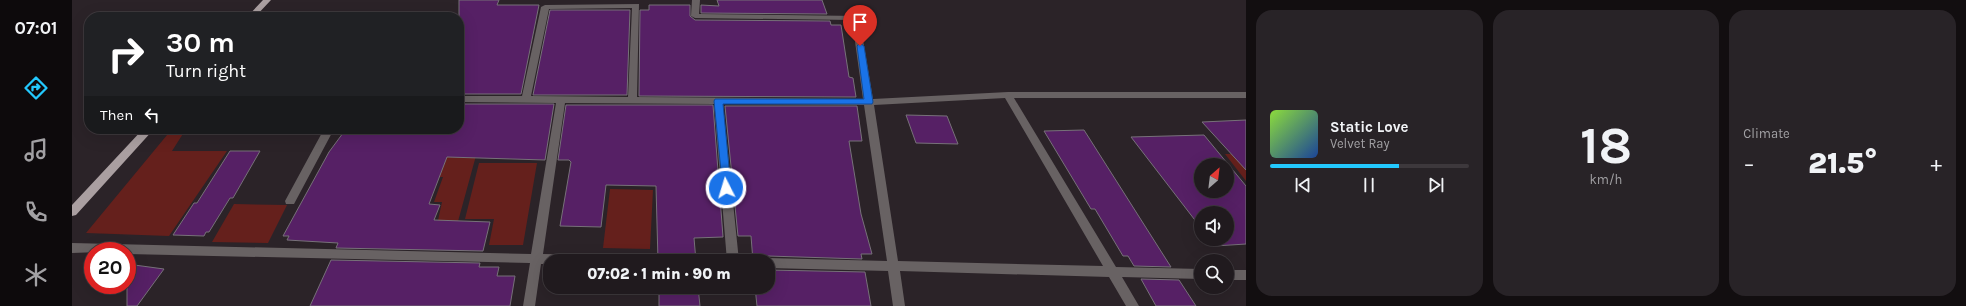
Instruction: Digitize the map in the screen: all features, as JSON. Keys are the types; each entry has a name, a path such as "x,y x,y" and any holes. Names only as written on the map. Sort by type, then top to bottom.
{"main road":[{"path":"256,12 267,0"},
{"path":"72,212 144,134"}],"street":[{"path":"696,0 695,16 856,18 900,306"},
{"path":"526,99 545,7 636,6 632,100"},
{"path":"1008,95 1132,306"},
{"path":"464,99 869,102 1008,95 1245,96"},
{"path":"529,306 561,99"},
{"path":"718,101 732,254"},
{"path":"290,201 326,134"},
{"path":"72,248 543,259"},
{"path":"775,263 1194,274"},
{"path":"1234,275 1246,275"}],"shaded area":[{"path":"168,134 183,134 172,151 227,151 169,236 86,233"},
{"path":"416,151 477,152 451,247 432,248 442,202 434,202 443,177 408,177"},
{"path":"1225,154 1246,154 1246,181 1234,166 1234,158 1228,158"},
{"path":"479,163 537,163 523,245 489,245 494,219 465,219"},
{"path":"610,189 653,190 650,249 603,248"},
{"path":"234,204 287,205 268,243 212,242"}],"building":[{"path":"459,0 499,0 497,5 539,5 521,94 464,94 464,12 459,12"},
{"path":"717,0 822,0 827,14 701,13 701,5 719,6"},
{"path":"649,5 690,5 690,16 695,20 830,21 831,25 841,25 849,77 853,78 856,97 639,96 640,10 649,10"},
{"path":"550,10 630,10 627,95 533,95"},
{"path":"464,104 554,104 545,160 447,157 429,204 440,205 434,220 490,222 483,251 336,248 338,243 287,240 289,236 283,236 329,152 342,134 464,134"},
{"path":"566,105 713,105 723,237 694,238 695,254 658,254 656,186 606,185 601,227 560,226 571,162 569,160 558,160"},
{"path":"725,106 857,106 862,141 849,141 861,214 872,254 861,254 862,259 752,254 751,236 738,236"},
{"path":"906,115 947,116 958,144 916,143"},
{"path":"1246,120 1246,170 1202,122"},
{"path":"1084,130 1171,267 1134,266 1128,256 1123,256 1095,209 1091,209 1044,131"},
{"path":"1204,135 1223,158 1194,158 1194,198 1234,198 1234,171 1246,186 1246,244 1234,245 1234,206 1194,206 1194,219 1131,137"},
{"path":"230,151 260,151 233,198 230,198 209,232 206,232 204,236 173,235 194,203 197,203"},
{"path":"331,260 480,263 479,267 499,267 497,276 515,276 510,306 310,306"},
{"path":"136,265 164,269 137,306 127,306 127,294 136,294"},
{"path":"775,270 865,272 871,306 757,306 756,294 775,294"},
{"path":"1141,279 1179,280 1196,306 1156,306"},
{"path":"659,294 699,294 700,306 659,306"}],"route":[{"path":"726,188 718,101 869,102 860,46"}]}
